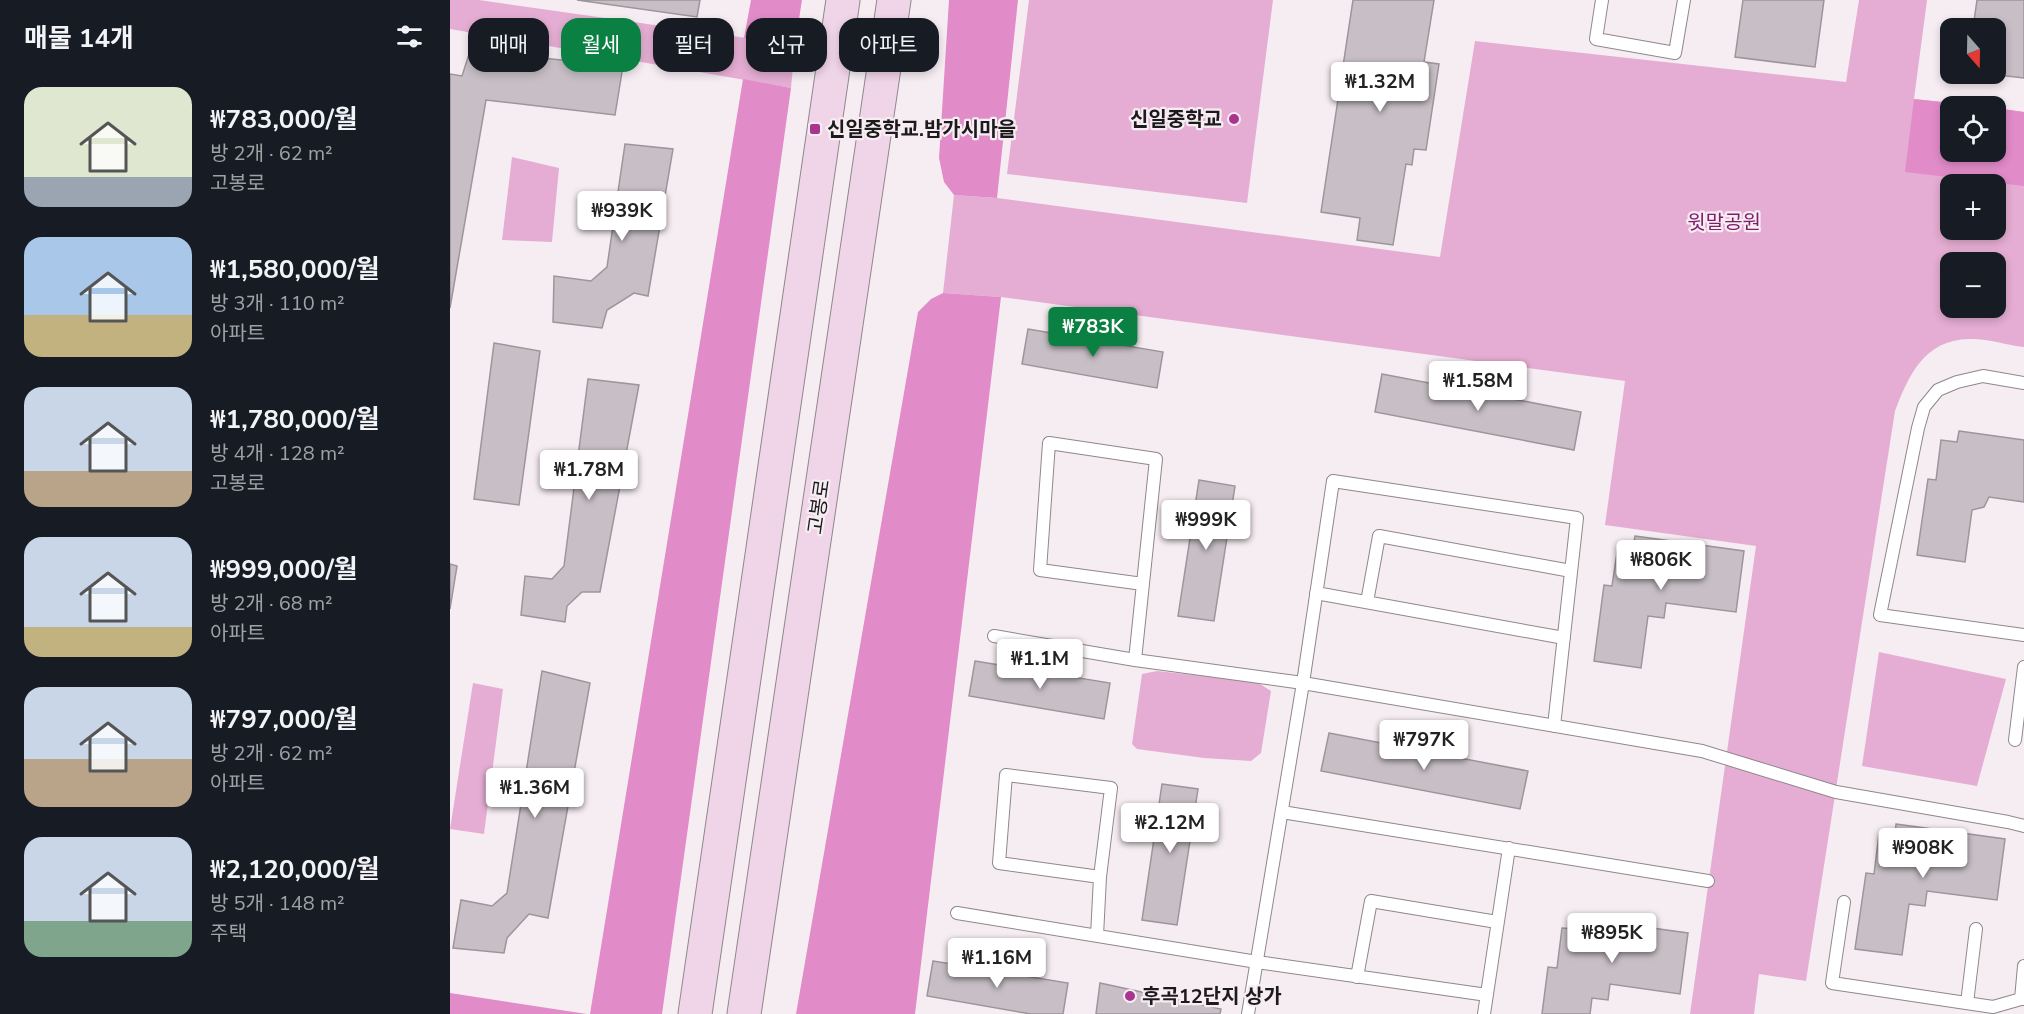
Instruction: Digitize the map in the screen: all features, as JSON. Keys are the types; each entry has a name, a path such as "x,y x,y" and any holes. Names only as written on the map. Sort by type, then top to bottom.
{"main road":[{"path":"695,1014 843,0"},
{"name":"고봉로","path":"744,1014 894,0"}],"lane":[{"path":"1602,0 1596,39 1675,53 1684,0"},
{"path":"2024,383 1983,376 1957,382 1938,390 1924,407 1880,615 2024,635"},
{"path":"1135,660 1143,584 1156,459 1049,443 1040,570 1143,584"},
{"path":"1248,1014 1303,683 1333,481 1577,518 1554,726"},
{"path":"1367,602 1379,536 1571,571"},
{"path":"1316,593 1564,638"},
{"path":"994,636 1135,660 1303,683 1702,752 1836,792 2024,826"},
{"path":"2015,740 2024,667"},
{"path":"1097,936 1100,877 1111,788 1006,775 999,863 1100,877"},
{"path":"1282,812 1708,881"},
{"path":"1484,1014 1509,848"},
{"path":"1357,977 1371,901 1497,922"},
{"path":"1844,902 1832,983 1993,1007 2022,999 2024,966"},
{"path":"957,913 1257,962 1487,995"},
{"path":"1967,1003 1976,929"}],"green space":[{"path":"450,0 479,0 605,18 561,18 561,48 549,46 549,18 468,18 468,32 450,29"},
{"path":"1029,0 1273,0 1247,203 1007,174"},
{"name":"윗말공원","path":"1859,0 1927,0 1914,99 1940,102 1940,162 2006,162 2006,110 2024,112 2024,347 1976,339 1953,341 1940,346 1920,362 1906,385 1895,411 1806,981 1759,974 1754,1014 1690,1014 1756,546 1605,525 1625,381 1001,297 943,293 954,195 997,198 1440,257 1475,41 1846,82"},
{"path":"641,23 653,25 653,64 641,62"},
{"path":"734,36 746,38 746,72 792,72 791,88 699,72 734,72"},
{"path":"512,157 559,168 552,242 502,240"},
{"path":"1879,652 2006,679 1977,786 1862,766"},
{"path":"1157,671 1257,682 1271,691 1261,753 1251,761 1204,758 1137,749 1132,744 1142,674"},
{"path":"473,683 503,689 484,834 450,829"}],"shaded area":[{"path":"751,0 802,0 799,18 748,18"},
{"path":"949,0 1018,0 997,198 954,195 944,182 939,158"},
{"path":"743,79 791,88 662,1014 590,1014"},
{"path":"1914,99 1940,102 1940,162 2006,162 2006,110 2024,112 2024,186 2006,184 2006,174 1940,174 1940,176 1905,172"},
{"path":"943,293 1001,297 915,1014 796,1014 918,312 931,299"},
{"path":"450,993 587,1014 450,1014"}],"building":[{"path":"577,0 700,0 697,17"},
{"path":"1353,0 1434,0 1424,62 1439,64 1426,150 1414,149 1412,165 1406,164 1393,245 1357,240 1360,218 1321,212"},
{"path":"1743,0 1824,0 1815,67 1735,57"},
{"path":"1977,0 2024,0 2024,78 2006,76 2006,18 1974,18"},
{"path":"468,57 468,72 549,72 549,59 561,60 561,72 622,72 615,115 486,100 450,308 450,74 462,76"},
{"path":"625,144 673,149 648,296 634,293 607,310 602,328 553,322 554,276 591,281 607,267"},
{"path":"1028,329 1163,352 1157,388 1022,364"},
{"path":"494,343 540,351 519,505 474,499"},
{"path":"1382,374 1581,412 1574,450 1375,412"},
{"path":"588,379 639,385 600,592 582,592 567,606 565,622 521,615 525,576 552,579 564,566"},
{"path":"1959,431 2024,440 2024,502 1989,497 1984,507 1972,510 1965,562 1917,555 1928,479 1936,480 1941,440 1957,442"},
{"path":"1199,480 1235,486 1214,621 1178,616"},
{"path":"1635,536 1744,551 1736,612 1666,603 1664,618 1648,616 1641,668 1594,661 1604,585 1612,586 1618,546 1633,548"},
{"path":"450,564 457,566 450,609"},
{"path":"975,661 1110,683 1104,719 969,696"},
{"path":"542,671 590,683 548,918 529,914 507,938 504,953 453,948 461,900 492,906 507,893"},
{"path":"1329,733 1528,771 1520,809 1321,771"},
{"path":"1162,784 1198,789 1177,925 1142,920"},
{"path":"1896,824 2005,839 1997,900 1927,891 1925,906 1909,904 1902,955 1855,949 1866,873 1874,874 1879,834 1895,836"},
{"path":"1579,918 1688,933 1680,994 1610,984 1608,1000 1592,998 1590,1014 1542,1014 1548,967 1557,968 1562,928 1578,929"},
{"path":"933,961 1068,983 1063,1014 1031,1014 927,996"},
{"name":"후곡12단지 상가","path":"1100,983 1221,1009 1220,1014 1096,1014"}],"place":[{"name":"신일중학교","path":"1234,119"},
{"name":"신일중학교.밤가시마을","path":"815,129"},
{"name":"후곡12단지 상가","path":"1130,996"}]}
